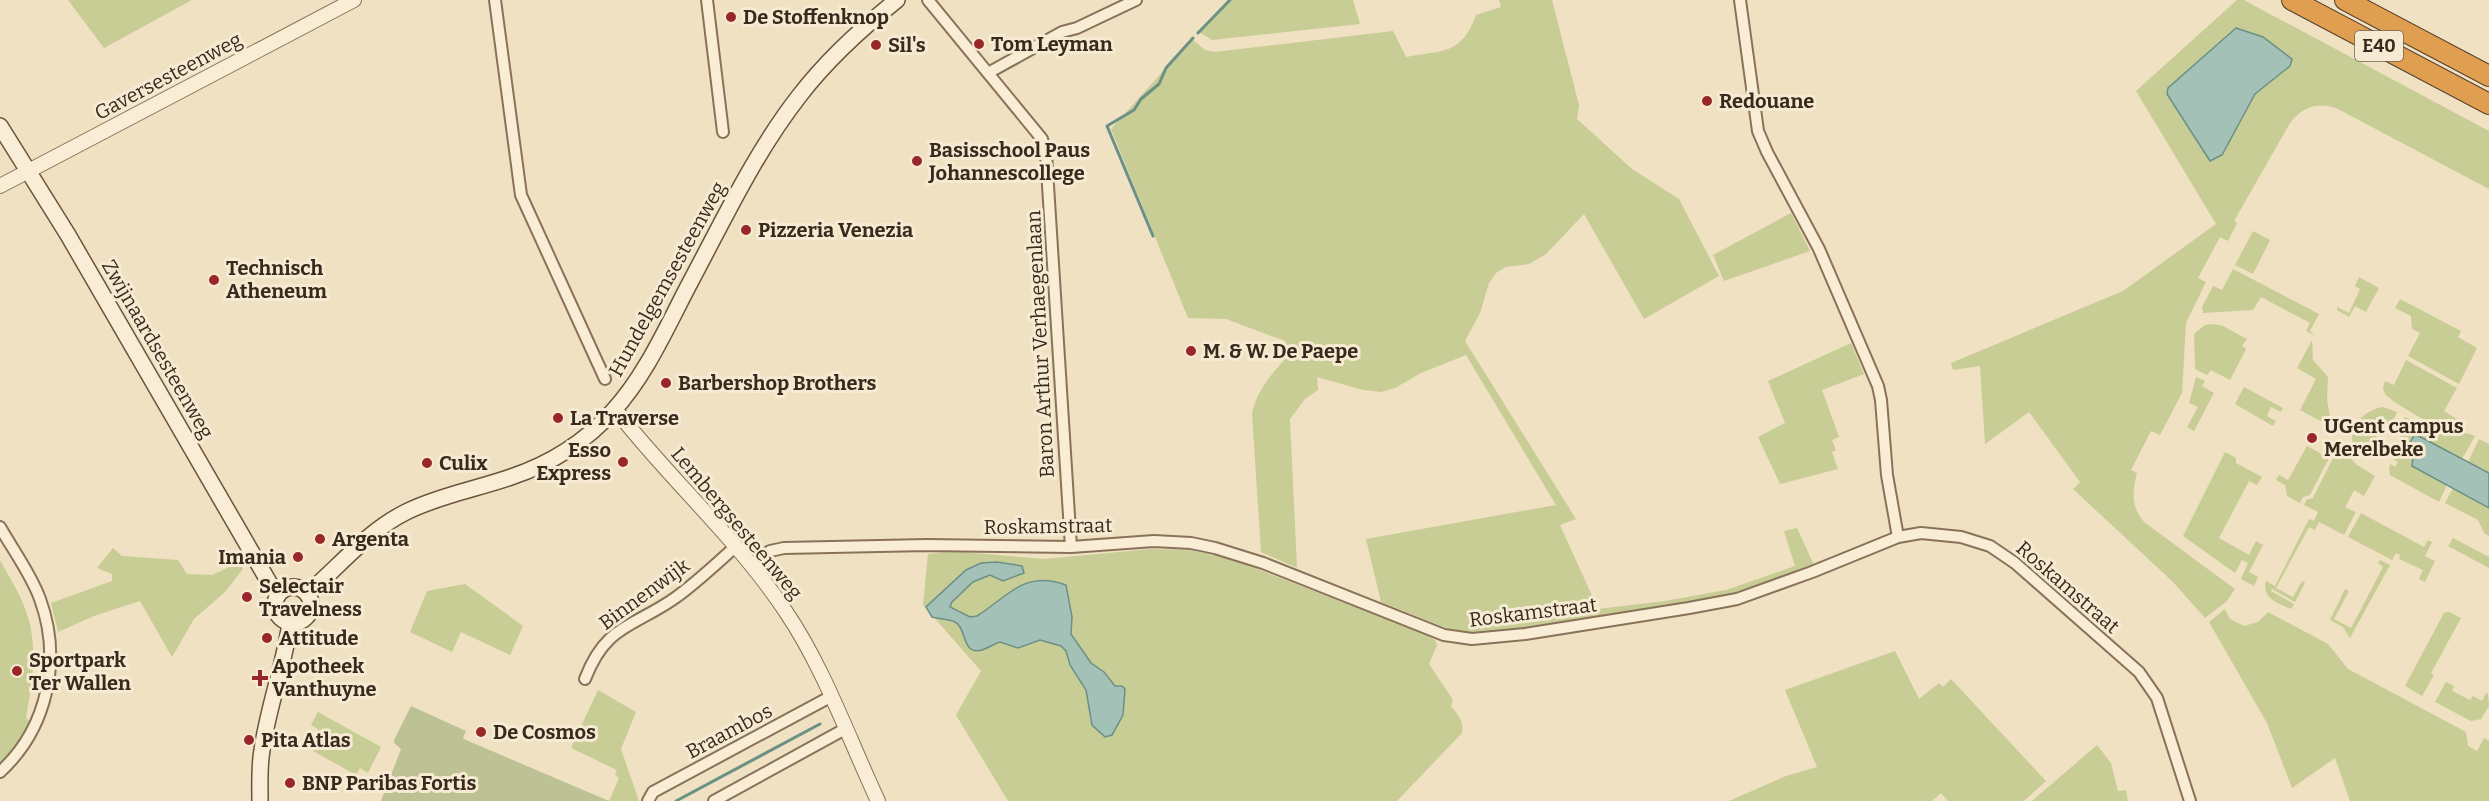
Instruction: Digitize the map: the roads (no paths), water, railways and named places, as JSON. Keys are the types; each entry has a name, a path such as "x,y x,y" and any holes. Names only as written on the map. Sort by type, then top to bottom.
{"highway":[{"name":"E40","path":"2292,0 2489,104"},
{"name":"E40","path":"2345,0 2489,76"}],"main road":[{"name":"Hundelgemsesteenweg","path":"307,594 349,552 383,525 423,504 537,467 564,452 598,427 615,409 640,375 744,184 790,109 828,63 897,0"},
{"name":"Zwijnaardsesteenweg","path":"0,126 68,235 270,584 279,594"},
{"path":"291,587 307,594 311,606 310,613 301,622 284,621 276,612 275,605 279,594 291,587"},
{"path":"260,801 262,747 270,706 285,657 290,623"}],"street":[{"name":"Gaversesteenweg","path":"0,186 354,0"},
{"path":"495,0 521,195 605,380"},
{"path":"707,0 723,132"},
{"name":"Baron Arthur Verhaegenlaan","path":"928,0 1042,139 1046,154 1071,547"},
{"path":"988,73 1062,32 1086,24 1136,0"},
{"path":"1740,0 1758,131 1819,249 1878,386 1887,476 1898,537"},
{"name":"Lembergsesteenweg","path":"615,409 751,565 788,614 831,698 878,801"},
{"path":"0,527 39,596 48,624 51,645 49,674 41,712 20,749 0,772"},
{"name":"Roskamstraat","path":"751,565 770,551 784,548 927,545 1071,547 1154,541 1191,543 1263,563 1444,635 1472,639 1525,634 1737,599 1898,537 1921,533 1950,534 1990,546 2015,563 2139,672 2157,698 2190,801"},
{"name":"Binnenwijk","path":"585,679 592,660 610,638 631,622 677,597 735,547"},
{"name":"Braambos","path":"648,801 653,792 831,698"},
{"path":"714,801 845,729"}],"water":[{"path":"2236,28 2263,37 2292,59 2290,66 2255,94 2222,155 2210,161 2167,94 2168,88"},
{"path":"2415,434 2489,473 2489,508 2412,466 2413,457 2407,448"},
{"path":"997,562 1022,566 1024,573 1003,581 990,575 973,582 952,602 950,607 970,617 977,616 1017,587 1027,583 1051,581 1066,585 1072,617 1071,634 1091,663 1104,672 1115,686 1122,686 1125,689 1123,715 1112,735 1105,737 1092,725 1086,690 1070,665 1066,651 1061,646 1040,640 1018,648 1000,642 975,651 967,645 959,625 953,621 932,617 926,607 966,570 981,563"}],"waterway":[{"path":"1198,33 1230,0"},
{"path":"1153,236 1107,126 1134,110 1141,99 1159,84 1166,68 1193,38"},
{"path":"676,801 820,724"}],"place":[{"name":"De Stoffenknop","path":"731,17"},
{"name":"Tom Leyman","path":"979,44"},
{"name":"Sil's","path":"876,45"},
{"name":"Redouane","path":"1707,101"},
{"name":"Basisschool Paus Johannescollege","path":"917,161"},
{"name":"Pizzeria Venezia","path":"746,230"},
{"name":"Technisch Atheneum","path":"214,280"},
{"name":"M. & W. De Paepe","path":"1191,351"},
{"name":"Barbershop Brothers","path":"666,383"},
{"name":"La Traverse","path":"558,418"},
{"name":"UGent campus Merelbeke","path":"2312,438"},
{"name":"Esso Express","path":"623,462"},
{"name":"Culix","path":"427,463"},
{"name":"Argenta","path":"320,539"},
{"name":"Imania","path":"298,557"},
{"name":"Selectair Travelness","path":"247,597"},
{"name":"Attitude","path":"267,638"},
{"name":"Sportpark Ter Wallen","path":"17,671"},
{"name":"Apotheek Vanthuyne","path":"260,678"},
{"name":"De Cosmos","path":"481,732"},
{"name":"Pita Atlas","path":"249,740"},
{"name":"BNP Paribas Fortis","path":"290,783"}]}
